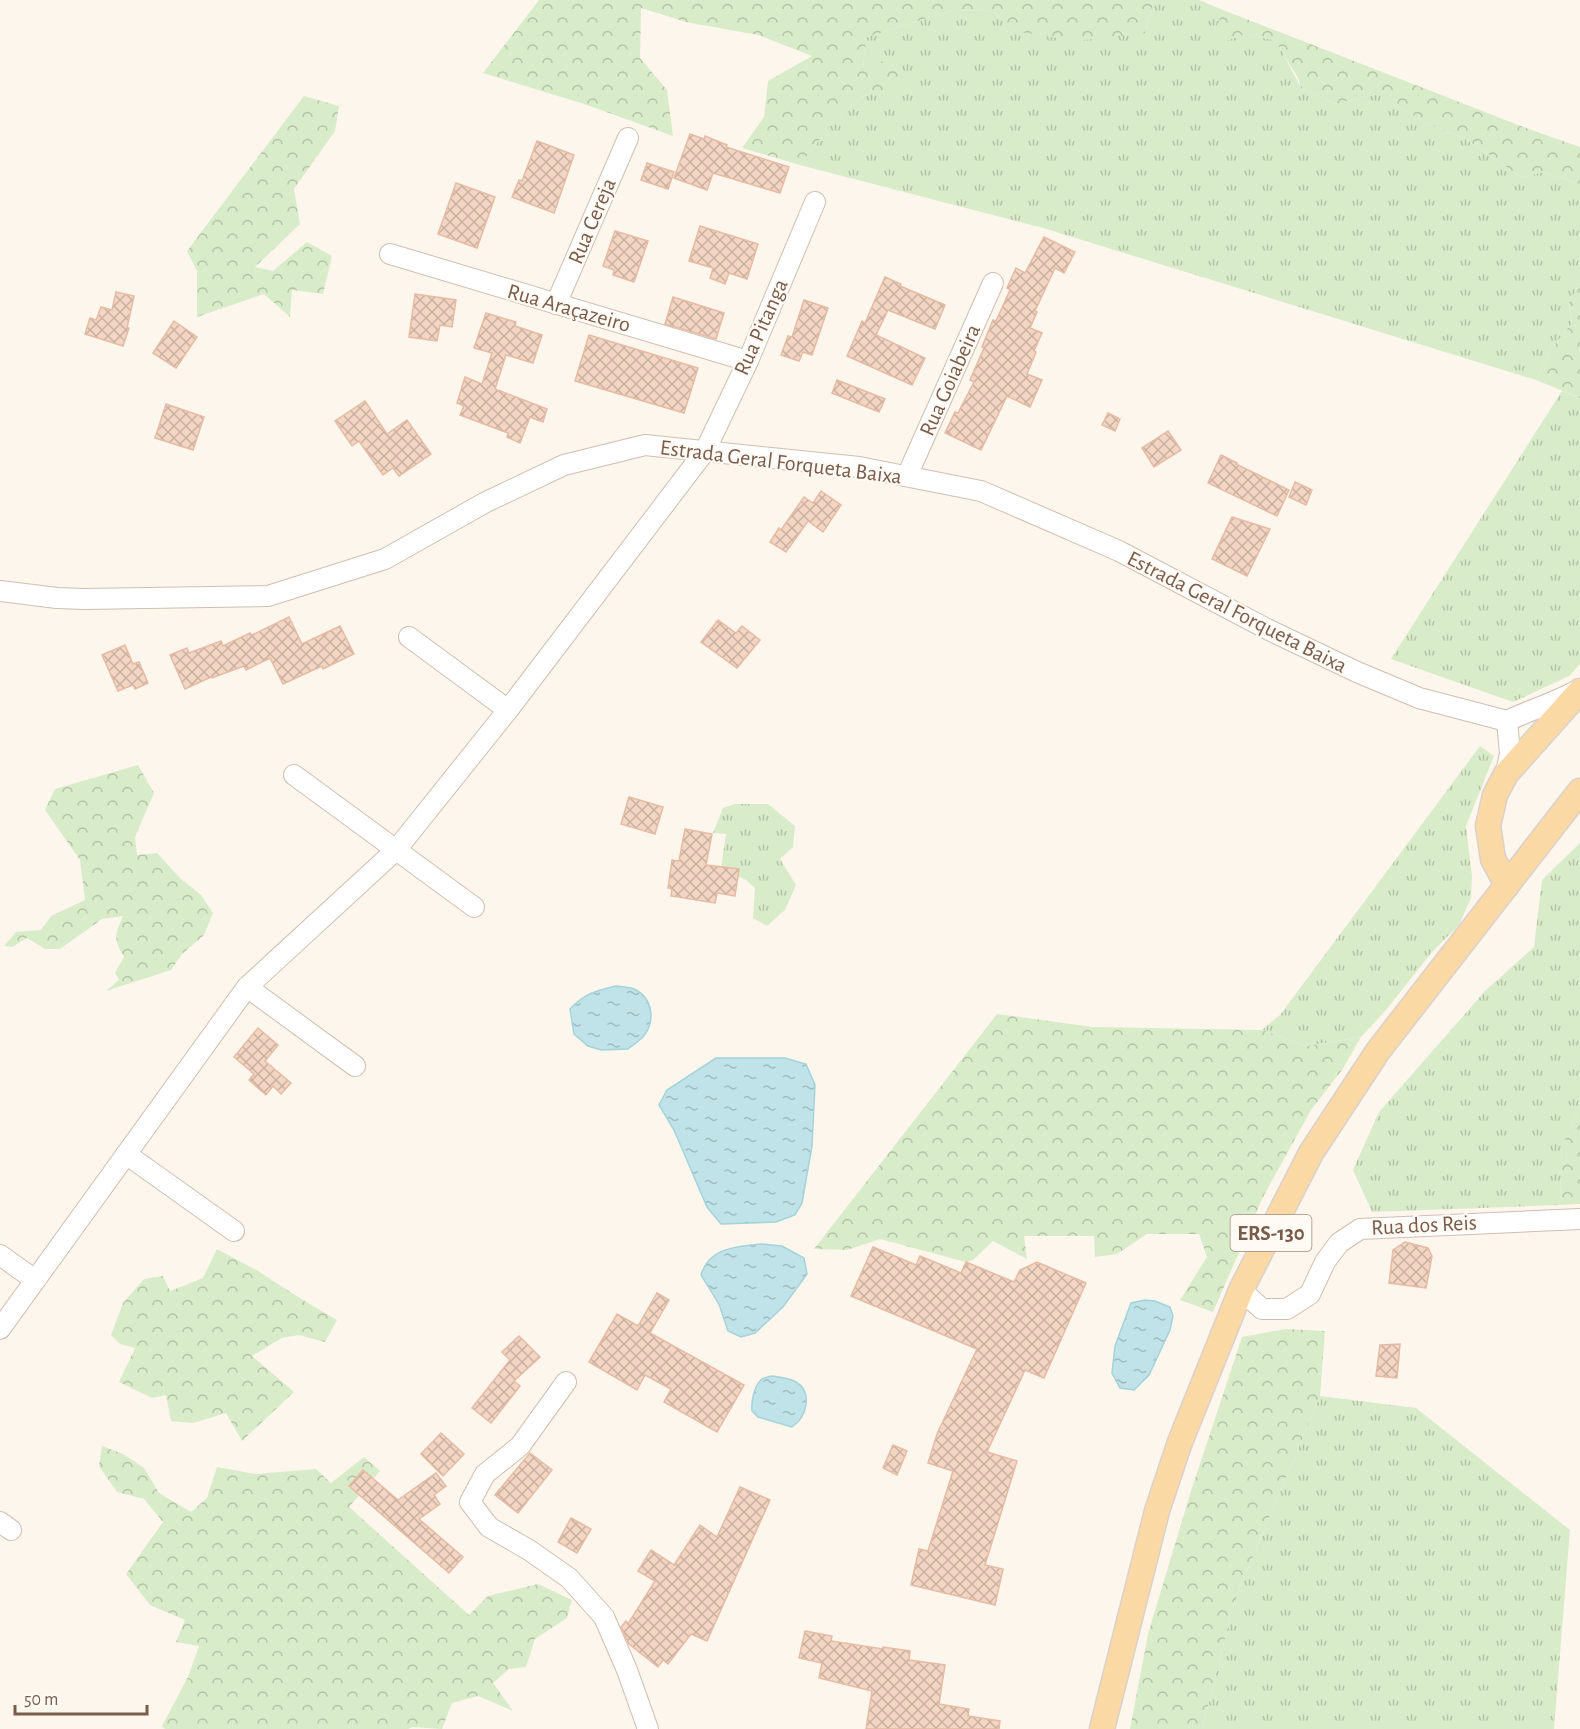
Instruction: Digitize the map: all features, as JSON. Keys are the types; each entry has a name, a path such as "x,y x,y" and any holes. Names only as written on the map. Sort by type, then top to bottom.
{"main road":[{"path":"1507,885 1493,859 1488,826 1495,795 1506,774 1580,690"},
{"name":"ERS-130","path":"1102,1729 1157,1511 1180,1442 1241,1290 1311,1153 1378,1051 1577,797"}],"street":[{"name":"Rua Cereja","path":"556,304 628,138"},
{"name":"Rua Pitanga","path":"0,1329 247,987 396,850 508,710 705,450 748,361 815,202"},
{"name":"Rua Araçazeiro","path":"390,255 748,361"},
{"name":"Rua Goiabeira","path":"907,476 993,283"},
{"name":"Estrada Geral Forqueta Baixa","path":"0,591 57,598 268,596 385,559 486,502 564,465 645,445 705,450 859,467 981,491 1119,551 1269,630 1357,672 1419,698 1507,721"},
{"path":"409,637 508,710"},
{"path":"1506,774 1510,753 1507,721 1580,690"},
{"path":"294,775 474,907"},
{"path":"247,987 355,1066"},
{"path":"126,1154 234,1231"},
{"name":"Rua dos Reis","path":"1241,1290 1262,1309 1287,1309 1310,1294 1325,1262 1339,1243 1360,1229 1580,1219"},
{"path":"0,1255 35,1280"},
{"path":"566,1382 520,1446 485,1474 470,1502 489,1527 529,1550 569,1578 604,1617 627,1670 648,1729"}],"green space":[{"path":"539,0 1154,0 1145,33 1076,41 1015,31 993,11 953,10 867,37 863,66 892,59 904,86 861,97 833,122 800,165 742,148 764,117 768,81 812,56 758,35 686,22 641,8 640,58 667,90 673,136 584,104 483,73"},
{"path":"1154,0 1199,0 1223,10 1209,46 1243,35 1276,40 1301,88 1335,104 1377,94 1422,121 1466,139 1521,177 1544,172 1580,184 1580,283 1569,303 1572,323 1551,349 1536,380 1043,228 800,165 833,122 861,97 904,85 863,66 867,37 953,10 993,11 1015,31 1145,33"},
{"path":"1223,10 1580,147 1580,184 1544,172 1521,177 1466,139 1422,121 1377,94 1335,104 1301,88 1298,78 1275,40 1243,35 1208,47"},
{"path":"304,96 339,106 335,131 294,189 300,224 255,267 273,271 307,242 332,256 323,294 292,290 290,317 264,294 197,317 197,271 187,251"},
{"path":"1580,283 1580,398 1536,380 1551,349 1572,323 1569,303"},
{"path":"1562,391 1580,398 1580,664 1569,676 1513,702 1391,659"},
{"path":"1480,746 1494,756 1466,826 1472,876 1471,898 1459,925 1432,952 1386,1010 1361,1037 1306,1046 1262,1030 1280,1015"},
{"path":"138,765 154,793 135,837 137,855 157,853 180,878 201,895 213,913 204,935 182,954 171,970 106,991 119,980 115,973 124,957 116,936 123,916 102,919 60,949 45,949 27,938 12,947 4,946 16,932 41,930 51,916 85,900 80,860 45,810 55,789"},
{"path":"735,804 768,804 795,826 793,847 780,859 796,885 785,910 767,926 753,918 755,888 737,876 736,869 721,867 726,834 713,833 723,808"},
{"path":"1580,843 1580,1108 1562,1146 1560,1205 1372,1212 1353,1170 1379,1112 1486,990 1534,947 1542,880"},
{"path":"997,1014 1093,1027 1262,1030 1306,1046 1361,1037 1342,1070 1311,1110 1263,1197 1213,1312 1180,1300 1207,1257 1199,1234 1147,1234 1117,1254 1095,1257 1094,1236 1024,1236 1027,1259 993,1241 973,1260 966,1262 880,1239 847,1250 814,1249"},
{"path":"1580,1108 1580,1204 1560,1205 1562,1146"},
{"path":"217,1249 258,1271 337,1320 325,1342 299,1335 282,1338 252,1356 294,1392 242,1441 226,1413 193,1423 171,1421 166,1395 152,1398 119,1382 135,1348 120,1344 111,1335 123,1303 144,1279 163,1276 170,1291 203,1278"},
{"path":"1286,1329 1325,1331 1320,1396 1235,1599 1202,1729 1130,1729 1148,1634 1191,1491 1242,1337"},
{"path":"1320,1396 1416,1408 1570,1530 1554,1729 1202,1729 1235,1599"},
{"path":"102,1446 123,1454 144,1468 159,1493 191,1512 207,1498 217,1467 255,1474 316,1469 331,1483 364,1457 380,1471 349,1507 469,1615 488,1596 538,1584 572,1600 567,1618 535,1639 526,1667 509,1669 493,1683 513,1711 478,1696 452,1703 442,1729 413,1727 408,1729 165,1729 162,1726 188,1677 199,1646 176,1642 185,1620 150,1605 126,1574 163,1522 144,1499 117,1492 99,1466"}],"water":[{"path":"616,986 634,989 645,998 649,1004 651,1017 647,1031 628,1049 601,1050 588,1046 574,1034 570,1009 591,993"},
{"path":"716,1058 785,1058 806,1064 815,1085 812,1146 802,1203 795,1215 776,1222 721,1224 707,1207 674,1130 659,1105 667,1090"},
{"path":"761,1244 782,1246 804,1258 807,1274 783,1307 755,1333 741,1337 728,1331 719,1304 701,1275 710,1259 717,1254 733,1248"},
{"path":"1145,1300 1170,1307 1173,1316 1170,1330 1149,1375 1134,1390 1120,1388 1112,1373 1115,1346 1131,1303"},
{"path":"772,1376 796,1382 805,1392 804,1411 792,1427 758,1417 752,1411 757,1385 763,1379"}],"building":[{"path":"690,134 704,139 705,136 727,145 726,147 789,167 780,193 713,173 707,190 674,178"},
{"path":"537,141 574,155 554,213 512,197 519,180 522,181"},
{"path":"647,163 674,172 668,189 641,180"},
{"path":"456,183 495,197 477,248 438,234"},
{"path":"700,226 758,244 747,279 729,273 725,284 710,278 713,268 689,261"},
{"path":"615,231 648,241 634,282 613,275 614,270 603,266"},
{"path":"1044,237 1075,252 1064,273 1055,268 1035,311 1037,312 1030,328 1042,333 1027,374 1042,380 1030,407 1007,396 981,450 945,433 974,382 970,380 984,348 982,347 993,320 996,321 1010,290 1007,288 1016,268 1025,273"},
{"path":"885,277 901,284 900,286 945,305 935,329 888,310 876,335 925,358 912,385 847,356 862,321 865,323"},
{"path":"116,292 134,296 127,328 129,328 123,346 85,334 90,318 96,320 101,307 112,310"},
{"path":"415,294 456,300 452,327 440,325 437,341 409,337"},
{"path":"673,297 724,313 716,339 665,324"},
{"path":"804,300 828,308 812,355 803,352 799,361 781,355 788,336 792,337"},
{"path":"486,313 516,322 515,326 542,335 533,363 506,355 495,389 547,409 543,422 530,417 520,443 507,437 508,433 460,415 464,406 457,403 465,377 482,384 492,353 474,348"},
{"path":"174,321 197,337 176,368 153,353"},
{"path":"589,335 698,368 684,413 575,381"},
{"path":"837,380 885,399 879,412 832,393"},
{"path":"365,401 387,434 407,420 431,454 399,476 393,468 383,475 359,441 352,446 335,421"},
{"path":"166,404 204,417 193,450 155,438"},
{"path":"1108,413 1120,419 1115,431 1102,425"},
{"path":"1168,431 1181,450 1154,467 1142,448"},
{"path":"1221,455 1289,490 1277,516 1208,483"},
{"path":"1295,482 1312,490 1306,505 1289,497"},
{"path":"821,491 841,505 823,532 808,521 786,552 770,542 804,497 813,503"},
{"path":"1232,517 1270,529 1247,576 1212,559"},
{"path":"289,617 302,644 340,626 354,654 283,684 270,658 246,670 244,666 185,689 170,655 187,648 189,653 221,641 223,646"},
{"path":"718,620 736,633 742,626 760,640 737,668 701,642"},
{"path":"125,645 133,664 139,662 148,683 135,689 133,685 118,691 102,655"},
{"path":"629,797 663,807 655,834 621,824"},
{"path":"685,829 712,834 706,865 739,869 735,896 717,893 715,903 671,896 672,889 668,888 672,860 679,861"},
{"path":"258,1028 278,1045 265,1061 291,1083 281,1094 273,1086 266,1095 249,1080 254,1074 234,1057"},
{"path":"1405,1242 1428,1248 1432,1256 1426,1288 1389,1283 1393,1250"},
{"path":"873,1247 916,1265 920,1256 961,1273 966,1262 1014,1282 1020,1270 1037,1262 1086,1283 1044,1378 1025,1370 987,1452 1017,1461 985,1565 1003,1569 995,1605 911,1585 919,1549 928,1551 953,1471 928,1463 937,1434 977,1349 851,1296"},
{"path":"657,1293 669,1300 650,1333 744,1385 717,1432 664,1402 671,1389 645,1375 637,1390 589,1362 617,1314 638,1326"},
{"path":"519,1336 540,1357 514,1381 520,1386 491,1423 472,1408 510,1360 502,1352"},
{"path":"1400,1344 1397,1378 1376,1376 1380,1345"},
{"path":"441,1433 464,1454 443,1476 421,1454"},
{"path":"893,1445 907,1451 897,1475 883,1468"},
{"path":"530,1453 552,1470 518,1513 495,1495"},
{"path":"363,1470 398,1500 436,1473 446,1486 434,1495 440,1504 419,1519 463,1557 449,1573 349,1486"},
{"path":"740,1487 770,1500 707,1641 691,1634 668,1664 663,1660 658,1667 629,1644 621,1627 626,1621 628,1624 655,1581 638,1571 651,1550 674,1565 700,1525 717,1537"},
{"path":"571,1518 591,1529 577,1553 558,1542"},
{"path":"805,1631 832,1636 831,1641 910,1651 909,1660 945,1665 939,1704 969,1709 968,1716 1000,1721 999,1729 866,1729 872,1691 819,1678 822,1663 799,1658"}]}
